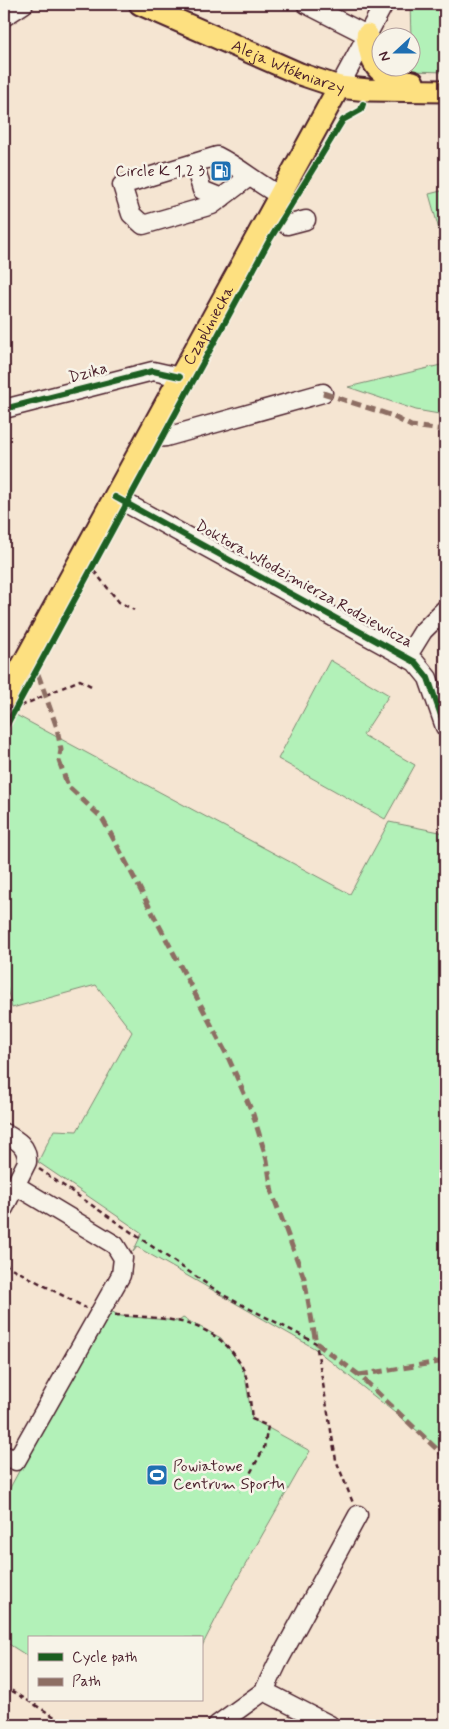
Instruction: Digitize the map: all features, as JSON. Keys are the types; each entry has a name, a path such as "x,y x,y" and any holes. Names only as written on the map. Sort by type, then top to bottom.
{"main road":[{"name":"Aleja Włókniarzy","path":"140,4 300,74 338,87 368,90 445,90"},
{"path":"367,35 373,62 388,78 445,90"},
{"name":"Czapliniecka","path":"15,704 115,497 338,87"}],"street":[{"path":"5,15 24,4"},
{"path":"306,4 367,35"},
{"name":"Czapliniecka","path":"338,87 384,4"},
{"path":"249,177 212,205 144,225 131,214 122,185 217,156 240,168 249,177 279,195"},
{"path":"194,163 202,190 222,198"},
{"path":"269,215 287,226 306,220"},
{"name":"Dzika","path":"4,410 147,372 170,373 180,376"},
{"path":"148,435 156,438 166,437 323,393"},
{"name":"Doktora Włodzimierza Rodziewicza","path":"115,497 408,657 426,672 445,727"},
{"path":"408,657 423,632 445,609"},
{"path":"4,1133 24,1146 27,1154 27,1162 4,1205"},
{"path":"4,1455 16,1461 121,1275 123,1258 115,1245 15,1185"},
{"path":"217,1725 264,1691 358,1516"},
{"path":"264,1691 330,1725"}],"path":[{"path":"331,140 340,126"},
{"path":"87,578 96,561"},
{"path":"94,571 119,602 134,610"},
{"path":"15,704 80,680 93,687"},
{"path":"27,1162 50,1174 223,1295 316,1343 336,1460 358,1516"},
{"path":"4,1264 98,1314 180,1321 190,1323 221,1338 244,1370 252,1419 268,1426 264,1448 240,1492"},
{"path":"4,1686 28,1701"},
{"path":"30,1702 68,1725"}],"green space":[{"path":"410,4 445,4 445,72 422,71 422,28 411,28"},
{"path":"445,190 445,251 429,194"},
{"path":"445,364 445,415 416,410 348,387"},
{"path":"330,660 389,695 363,735 415,765 385,819 278,759"},
{"path":"16,715 350,894 389,822 445,833 445,1453 314,1348 137,1247 133,1252 142,1233 38,1162 54,1130 77,1131 132,1032 96,985 12,1008 4,977 4,738"},
{"name":"Powiatowe Centrum Sportu","path":"106,1309 121,1316 179,1321 183,1318 221,1338 244,1370 252,1419 310,1451 227,1597 202,1646 202,1636 28,1636 28,1656 4,1641 4,1499"}],"marked path":[{"path":"323,393 390,415 411,426 445,430"},
{"path":"38,674 57,728 61,750 59,761 68,786 102,818 228,1057 253,1114 267,1160 272,1193 304,1278 316,1343 359,1375 445,1457"},
{"path":"359,1375 445,1361"}],"cycle path":[{"path":"4,730 269,241 343,120 361,110 363,104"},
{"path":"4,409 153,371 180,377"},
{"path":"115,497 415,662 428,678 445,727"}],"place":[{"name":"Circle K 1 2 3","path":"221,171"},
{"name":"Powiatowe Centrum Sportu","path":"157,1475"}]}
